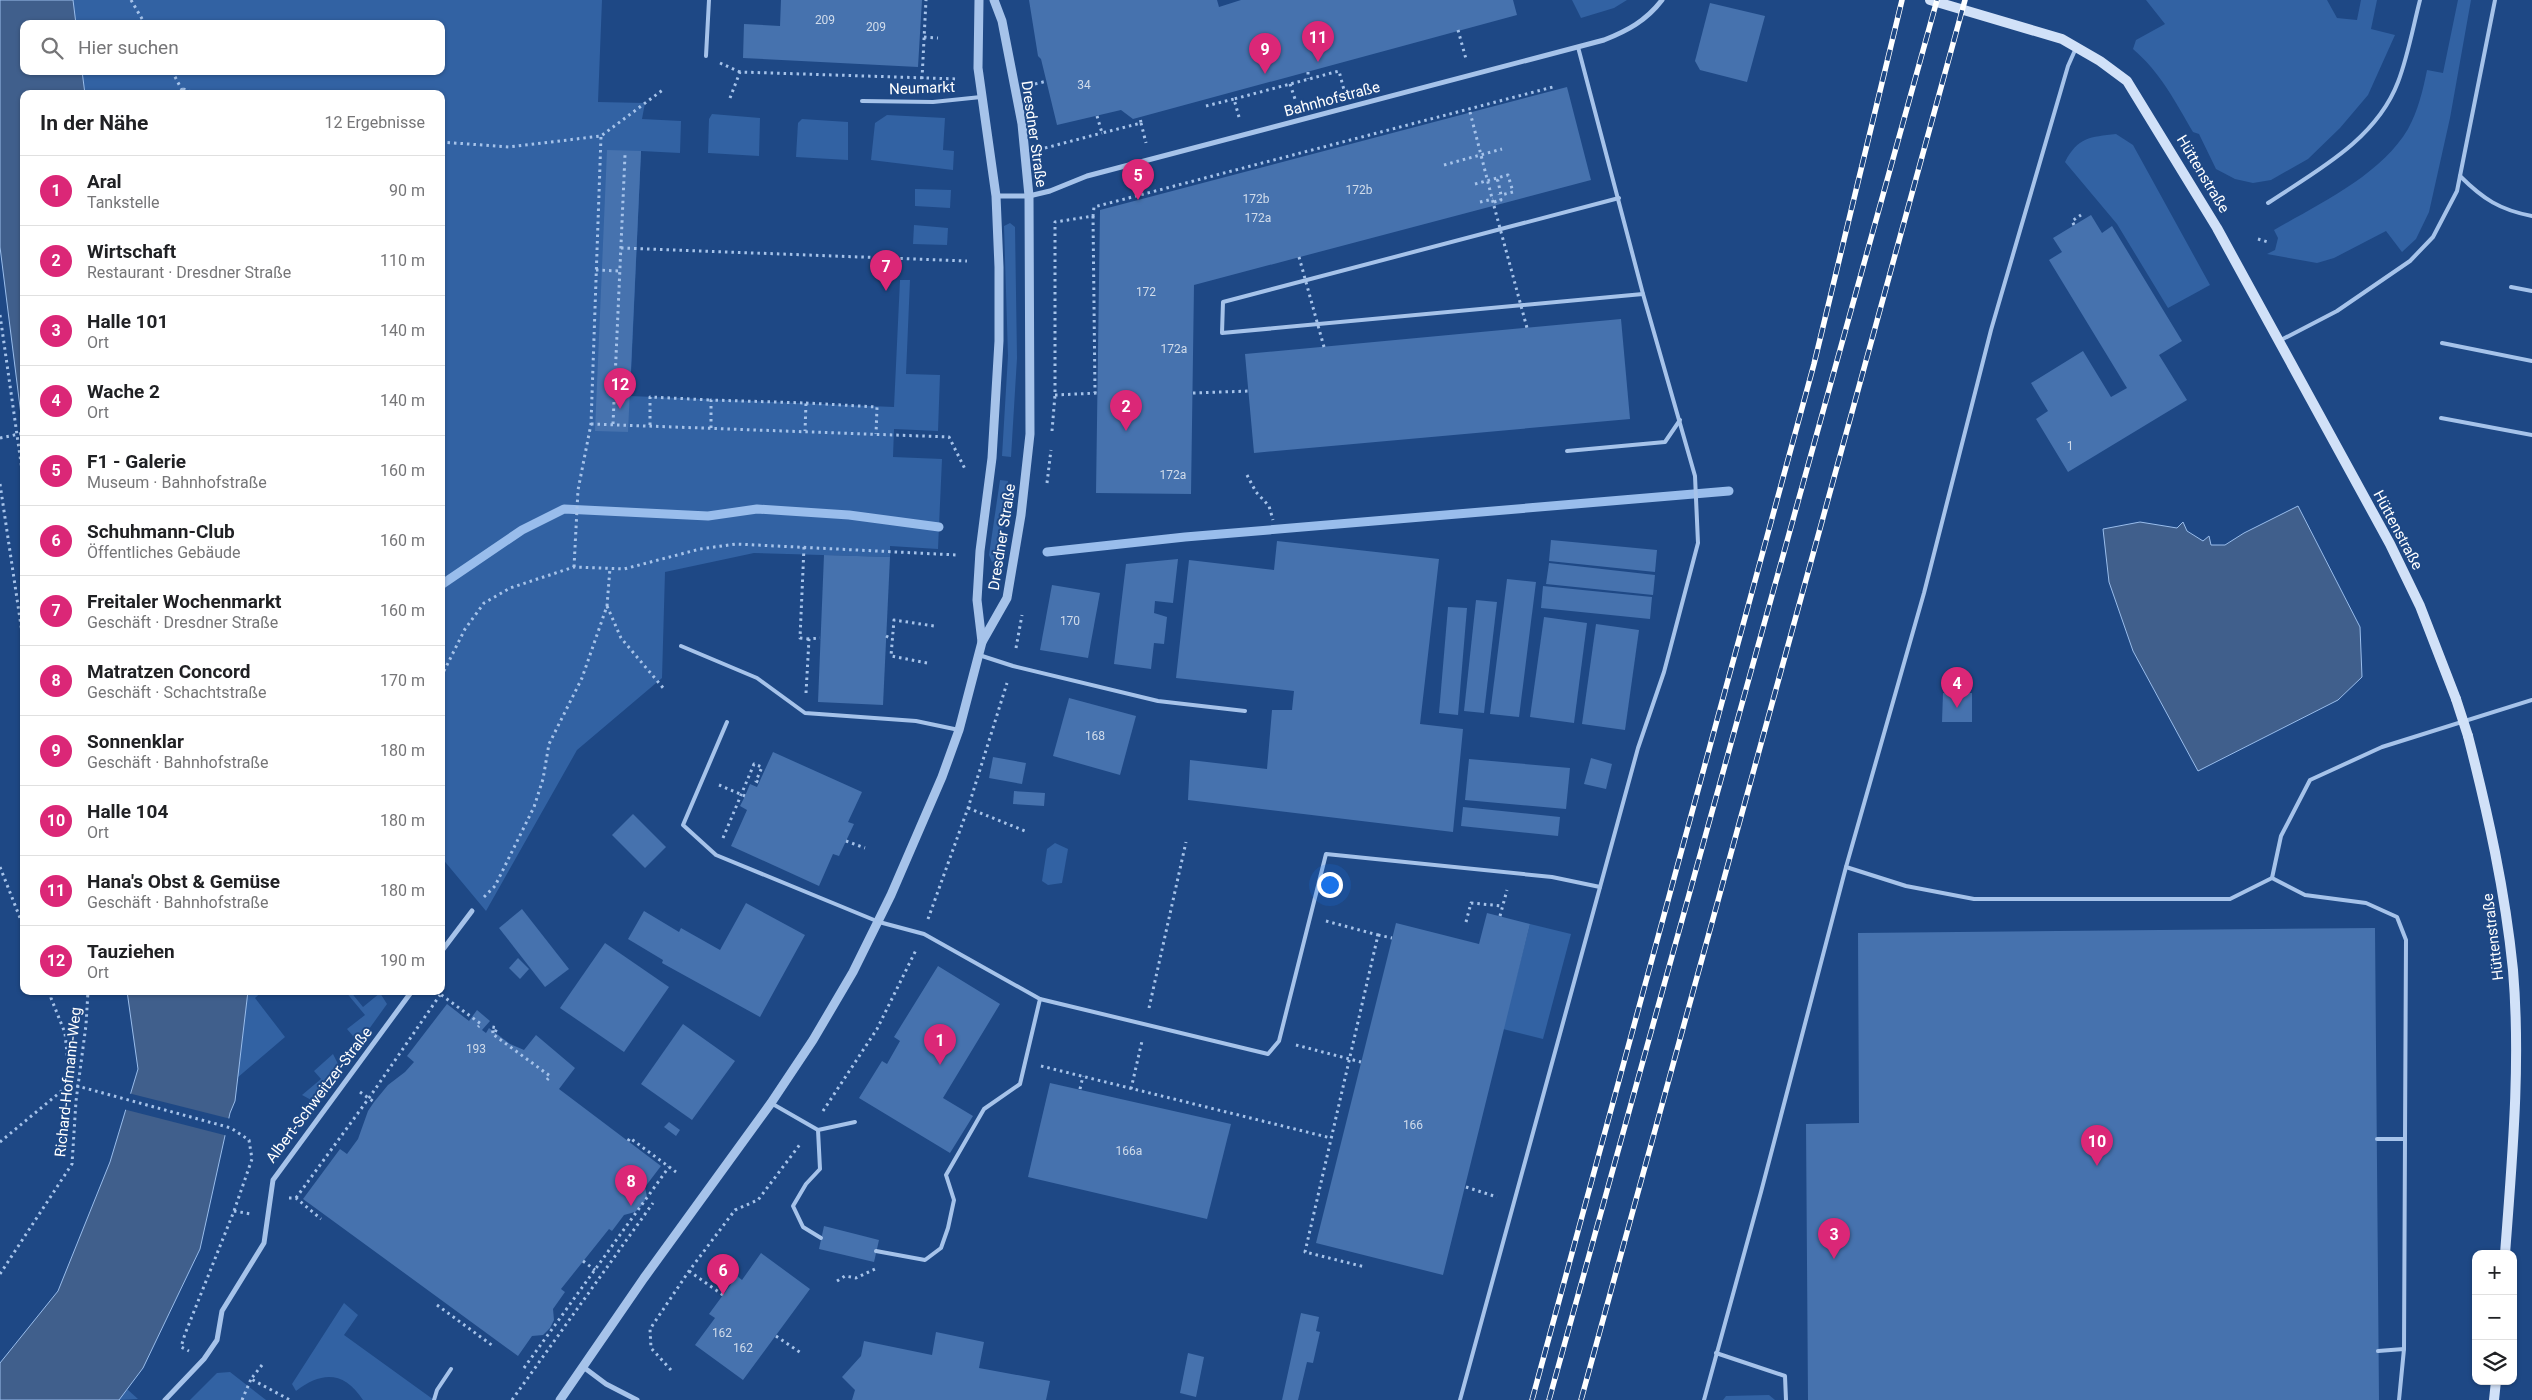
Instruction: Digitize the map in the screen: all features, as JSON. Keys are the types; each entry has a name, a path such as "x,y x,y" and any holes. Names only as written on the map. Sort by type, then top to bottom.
{"main road":[{"name":"Hüttenstraße","path":"1930,0 2035,29 2077,46 2128,81 2218,228 2390,544 2420,606 2456,699 2468,736 2493,834 2505,907 2513,971 2515,1081 2505,1250"},
{"path":"2494,1400 2496,1385"}],"street":[{"name":"Dresdner Straße","path":"979,0 978,68 996,196 999,234 999,341 992,458 980,550 977,600 982,642"},
{"name":"Dresdner Straße","path":"982,642 1007,598 1021,515 1030,434 1029,196 1022,124 1002,20 994,0"},
{"name":"Bahnhofstraße","path":"996,196 1029,196 1050,191 1087,176 1578,47 1626,32 1645,18 1662,0"},
{"path":"560,1400 581,1366 771,1104 818,1032 879,922 942,777 959,730 982,642"},
{"path":"445,947 472,911"},
{"name":"Albert-Schweitzer-Straße","path":"165,1400 204,1360 218,1340 222,1311 264,1243 273,1180 409,995"},
{"path":"581,1366 606,1384 636,1400"}],"lane":[{"path":"706,56 709,0"},
{"path":"2268,203 2350,149 2383,110 2398,84 2420,0"},
{"path":"2279,341 2337,311 2410,261 2433,237 2457,191 2495,0"},
{"path":"1704,1400 1761,1192 1846,867 1924,593 1991,330 2068,66 2077,46"},
{"path":"1460,1400 1638,748 1664,672 1698,543 1699,518 1695,476 1643,294 1578,47"},
{"name":"Neumarkt","path":"862,101 933,102 983,96"},
{"path":"2460,176 2482,198 2513,213 2532,216"},
{"path":"1619,198 1223,302 1222,333 1643,294"},
{"path":"2511,287 2532,291"},
{"path":"2442,343 2532,361"},
{"path":"2441,418 2532,435"},
{"path":"1567,451 1665,442 1680,420"},
{"path":"681,646 757,678 805,713 916,721 959,730"},
{"path":"979,655 1013,666 1158,701 1245,711"},
{"path":"2272,878 2281,836 2310,780 2382,747 2532,700"},
{"path":"727,722 682,825 716,855 879,922 924,934 1040,999 1268,1054 1279,1041 1326,854 1552,877 1600,886"},
{"path":"1846,867 1906,886 1974,899 2230,899 2272,878"},
{"path":"2272,878 2305,894 2366,903 2397,917 2406,940 2404,1349 2399,1400"},
{"path":"876,1251 926,1260 940,1248 954,1200 946,1175 984,1109 1020,1084 1040,999"},
{"path":"771,1104 818,1130 855,1122"},
{"path":"818,1130 820,1169 806,1184 793,1206 803,1227 822,1238"},
{"path":"2377,1140 2405,1139"},
{"path":"2378,1351 2404,1349"},
{"path":"1716,1352 1785,1376 1786,1400"},
{"path":"434,1400 437,1390 451,1369"}],"path":[{"path":"131,0 143,20"},
{"path":"922,79 926,0"},
{"path":"1458,30 1466,59"},
{"path":"924,36 938,38"},
{"path":"1206,106 1339,71 1345,93"},
{"path":"730,98 740,72 922,79 958,78"},
{"path":"1308,72 1308,79"},
{"path":"174,75 182,89 185,90"},
{"path":"1032,85 1047,81"},
{"path":"1273,81 1276,87"},
{"path":"1290,84 1297,105"},
{"path":"1249,87 1252,93"},
{"path":"1055,395 1096,393 1094,207 1553,87"},
{"path":"445,142 509,147 600,136 664,89"},
{"path":"1234,99 1239,120"},
{"path":"1470,112 1527,328"},
{"path":"1097,116 1102,133"},
{"path":"1140,117 1146,144"},
{"path":"1043,148 1141,123"},
{"path":"574,567 578,527 578,490 591,424 600,136"},
{"path":"1444,165 1502,149"},
{"path":"613,424 625,156"},
{"path":"1475,184 1495,178 1508,175 1513,192 1501,195 1498,181 1495,178"},
{"path":"1480,202 1501,200 1495,178"},
{"path":"2074,225 2072,221 2081,215"},
{"path":"1055,222 1093,216"},
{"path":"2258,239 2268,242"},
{"path":"621,248 967,261"},
{"path":"1299,257 1324,347"},
{"path":"596,270 620,271"},
{"path":"0,315 20,451"},
{"path":"1192,393 1250,392"},
{"path":"650,425 650,398 806,403 877,407 876,434"},
{"path":"711,400 711,428"},
{"path":"805,432 806,403"},
{"path":"591,424 949,437 966,471"},
{"path":"0,438 18,434"},
{"path":"1247,475 1256,492 1269,506 1273,520"},
{"path":"0,484 20,619"},
{"path":"445,669 465,629 484,603 510,588 574,567 624,569 700,549 736,544 958,555"},
{"path":"804,547 800,638 820,638"},
{"path":"472,911 495,886 534,808 543,779 549,744 582,678 607,606 610,568"},
{"path":"607,606 621,638 664,689"},
{"path":"927,663 891,656 894,620 934,626"},
{"path":"886,636 892,638"},
{"path":"805,713 809,639"},
{"path":"716,855 743,795 754,764 762,768 756,781 760,783"},
{"path":"702,778 743,795"},
{"path":"968,808 1025,831"},
{"path":"846,841 865,848"},
{"path":"1131,1089 1186,842"},
{"path":"0,866 20,918"},
{"path":"1466,922 1471,903 1503,906 1500,916"},
{"path":"1325,913 1323,921 1392,938"},
{"path":"1364,1267 1305,1252 1378,935"},
{"path":"50,995 65,1033 70,1084"},
{"name":"Richard-Hofmann-Weg","path":"0,1274 72,1164 88,995"},
{"path":"296,1198 369,1098 440,995 480,1024 478,1027"},
{"path":"500,1024 494,1035 550,1076 547,1080"},
{"path":"1279,1041 1361,1062"},
{"path":"1038,1065 1131,1089 1254,1117 1331,1138"},
{"path":"1080,1089 1083,1076"},
{"path":"70,1084 88,1091 231,1128 249,1140 252,1159 182,1348"},
{"path":"0,1142 70,1084"},
{"path":"628,1141 630,1138 676,1172"},
{"path":"524,1368 669,1167"},
{"path":"1466,1187 1500,1198"},
{"path":"291,1198 296,1198 321,1218"},
{"path":"512,1400 653,1203"},
{"path":"234,1211 254,1214"},
{"path":"583,1261 595,1270"},
{"path":"689,1270 723,1295"},
{"path":"437,1305 493,1346"},
{"path":"776,1336 801,1353"},
{"path":"242,1400 251,1379 262,1365"},
{"path":"251,1379 290,1400"}],"shaded area":[{"path":"0,0 73,0 76,20 20,20 20,75 83,75 84,90 20,90 20,407 0,247"},
{"path":"73,0 602,0 598,102 645,103 642,119 681,121 680,153 641,151 630,396 894,407 900,280 910,280 906,374 940,375 938,431 894,429 893,457 942,459 938,549 890,546 890,557 754,553 665,572 662,678 577,750 486,911 445,862 445,90 84,90 83,75 445,75 445,20 76,20"},
{"path":"1572,0 1627,0 1614,8 1581,18"},
{"path":"2146,0 2327,0 2337,18 2357,20 2361,0 2377,0 2371,29 2395,35 2368,95 2340,128 2308,159 2271,180 2253,183 2235,179 2216,169 2199,134 2193,132 2159,77 2133,49 2136,40 2165,24"},
{"path":"2458,0 2471,0 2450,118 2429,212 2416,239 2402,252 2386,231 2334,258 2317,263 2267,254 2275,250 2278,238 2274,230 2348,187 2382,161 2396,145 2408,129 2415,115 2427,70 2443,73"},
{"path":"712,114 760,118 759,156 708,153 709,119"},
{"path":"887,115 945,118 943,150 954,151 953,170 871,160 875,123"},
{"path":"802,119 848,122 848,160 796,157 798,123"},
{"path":"2116,134 2133,145 2210,285 2168,308 2117,224 2065,162 2080,143 2099,136"},
{"path":"915,189 951,190 950,208 915,206"},
{"path":"1010,223 1015,227 1017,358 1011,457 1002,456 1008,356 1004,226"},
{"path":"914,225 948,228 947,245 913,244"},
{"path":"1000,480 1008,481 999,558 992,562 989,555"},
{"path":"2298,506 2360,627 2362,677 2338,700 2198,771 2133,651 2109,582 2103,529 2140,522 2177,528 2183,522 2187,531 2203,541 2209,536 2211,545 2225,545 2244,533"},
{"path":"1055,843 1068,849 1062,883 1048,885 1042,881 1047,849"},
{"path":"1530,924 1571,934 1543,1039 1503,1029"},
{"path":"128,995 248,995 235,1101 230,1113 200,1249 143,1368 119,1400 0,1400 0,1363 58,1291 110,1162 138,1069"},
{"path":"247,995 258,995 255,998 285,1037 237,1078"},
{"path":"348,995 353,995 363,1007 378,995 381,995 387,1004 359,1043 347,1029 365,1015"},
{"path":"333,1054 339,1066 317,1097 313,1101 302,1095 321,1079 314,1071"},
{"path":"344,1303 358,1315 344,1335 434,1400 363,1400 356,1390 348,1384 332,1377 315,1380 296,1391 292,1384"},
{"path":"230,1372 266,1400 190,1400 217,1373"},
{"path":"127,1389 138,1399 119,1400"},
{"path":"1769,1395 1775,1400 1723,1400 1726,1396"}],"pier":[{"path":"128,1093 231,1119 228,1136 123,1109"}],"building":[{"path":"781,0 922,0 918,67 743,58 744,24 780,26"},
{"path":"1029,0 1217,0 1219,7 1241,0 1513,0 1517,15 1133,119 1121,110 1057,125 1041,59 1038,56"},
{"path":"1710,3 1765,16 1747,82 1700,70 1695,61"},
{"path":"1567,87 1591,180 1194,285 1191,494 1096,493 1100,210"},
{"path":"607,150 641,151 628,432 595,431"},
{"path":"2091,215 2102,233 2112,226 2182,341 2159,355 2187,400 2068,472 2036,419 2048,411 2031,383 2083,351 2111,397 2127,388 2049,260 2062,252 2053,238"},
{"path":"1621,319 1630,419 1254,453 1245,354"},
{"path":"1551,540 1657,550 1655,572 1549,561"},
{"path":"1277,541 1439,559 1420,724 1463,729 1453,832 1188,800 1190,760 1267,769 1272,710 1292,710 1294,691 1176,678 1189,560 1274,570"},
{"path":"824,555 890,557 883,705 818,702"},
{"path":"1178,559 1173,603 1155,601 1154,613 1167,617 1164,644 1154,643 1151,669 1114,664 1126,564"},
{"path":"1549,563 1655,575 1653,595 1546,584"},
{"path":"1507,579 1536,582 1519,717 1490,714"},
{"path":"1052,585 1100,593 1088,658 1040,650"},
{"path":"1543,586 1652,597 1650,619 1541,608"},
{"path":"1476,600 1497,602 1484,713 1464,711"},
{"path":"1448,607 1467,608 1458,715 1439,713"},
{"path":"1544,617 1587,623 1574,723 1530,717"},
{"path":"1596,624 1639,630 1625,730 1582,724"},
{"path":"1943,693 1972,693 1972,722 1942,722"},
{"path":"1069,698 1136,716 1120,775 1053,756"},
{"path":"773,752 862,792 848,822 854,824 839,856 833,854 819,886 731,846 747,810 740,806 750,784 757,787"},
{"path":"993,757 1026,763 1022,784 989,778"},
{"path":"1591,758 1612,764 1606,789 1584,784"},
{"path":"1469,759 1570,768 1566,809 1465,800"},
{"path":"1014,791 1045,793 1044,806 1013,804"},
{"path":"1463,807 1560,817 1558,836 1461,826"},
{"path":"633,814 666,847 645,868 612,835"},
{"path":"746,903 805,935 760,1017 662,963 663,960 628,939 644,911 679,932 681,928 720,950"},
{"path":"522,909 569,969 545,987 499,928"},
{"path":"1487,913 1530,924 1443,1275 1316,1243 1396,923 1479,944"},
{"path":"2375,928 2379,1400 1808,1400 1806,1124 1859,1123 1858,933"},
{"path":"605,943 669,987 624,1052 560,1008"},
{"path":"518,958 529,969 520,979 509,968"},
{"path":"938,966 1000,1004 943,1098 973,1116 950,1153 859,1098 882,1061 887,1064 900,1041 894,1037"},
{"path":"447,1004 469,1021 477,1010 490,1021 482,1030 486,1033 489,1028 510,1044 524,1050 536,1035 575,1068 559,1089 661,1166 645,1187 647,1197 642,1205 635,1212 624,1215 612,1231 609,1229 561,1289 565,1292 553,1309 554,1320 550,1328 543,1335 532,1336 518,1356 303,1199 340,1149 347,1154 358,1139 368,1111 374,1102 388,1085 405,1072 414,1062 407,1056"},
{"path":"683,1024 735,1061 692,1120 641,1084"},
{"path":"1050,1083 1231,1124 1207,1219 1028,1177"},
{"path":"669,1122 680,1130 676,1136 664,1127"},
{"path":"824,1226 879,1240 874,1262 819,1249"},
{"path":"761,1253 810,1289 743,1380 695,1345 715,1318 709,1314 737,1276 742,1280"},
{"path":"1301,1313 1319,1317 1316,1331 1320,1332 1313,1363 1307,1362 1298,1400 1282,1400"},
{"path":"936,1332 984,1342 979,1368 1050,1381 1046,1400 852,1400 855,1390 842,1377 861,1356 864,1341 932,1355"},
{"path":"1188,1353 1204,1357 1196,1397 1180,1393"}],"waterway":[{"path":"1047,552 1185,537 1729,491"},
{"path":"445,582 522,530 564,509 708,516 757,509 849,515 939,527"}],"railway":[{"path":"1532,1400 1814,364 1902,0"},
{"path":"1549,1400 1937,0"},
{"path":"1581,1400 1965,0"}],"place":[{"name":"Hana's Obst & Gemüse","path":"1318,62"},
{"name":"Sonnenklar","path":"1265,74"},
{"name":"F1 - Galerie","path":"1138,200"},
{"name":"Freitaler Wochenmarkt","path":"886,291"},
{"name":"Tauziehen","path":"620,409"},
{"name":"Wirtschaft","path":"1126,431"},
{"name":"Wache 2","path":"1957,708"},
{"name":"Aral","path":"940,1065"},
{"name":"Halle 104","path":"2097,1166"},
{"name":"Matratzen Concord","path":"631,1206"},
{"name":"Halle 101","path":"1834,1259"},
{"name":"Schuhmann-Club","path":"723,1295"}]}
